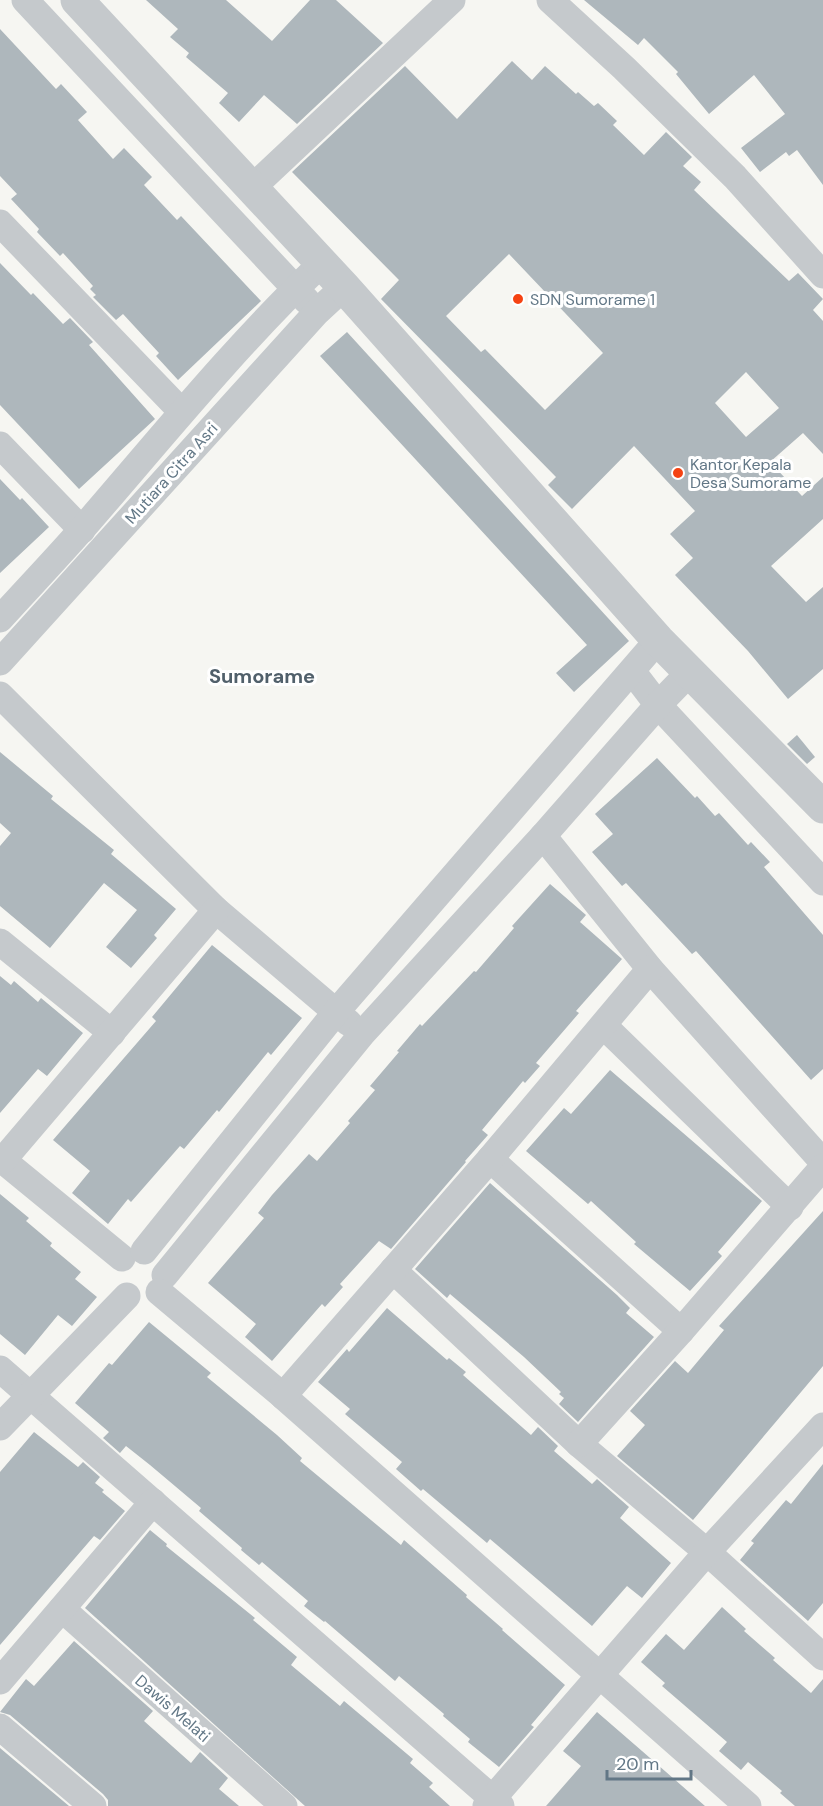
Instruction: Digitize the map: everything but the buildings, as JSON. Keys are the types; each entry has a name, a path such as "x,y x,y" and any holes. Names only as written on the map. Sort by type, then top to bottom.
{"street":[{"path":"25,0 317,312"},
{"path":"77,0 344,287 658,639 820,798"},
{"path":"252,188 452,0"},
{"path":"550,0 624,68 735,177 823,275"},
{"path":"0,223 182,412"},
{"name":"Mutiara Citra Asri","path":"0,619 82,530 182,412 295,288 322,263"},
{"name":"Mutiara Citra Asri","path":"0,662 317,312 344,287"},
{"path":"0,446 82,530"},
{"path":"658,639 336,1012 115,1274 120,1290 127,1296 144,1300 152,1297 362,1034 690,672"},
{"path":"632,671 658,705 823,882"},
{"path":"0,695 216,910 362,1034"},
{"path":"543,836 650,969 823,1162"},
{"path":"216,910 2,1159 133,1255 155,1255 162,1264 162,1284 283,1396 748,1806"},
{"path":"0,942 112,1033"},
{"path":"283,1396 490,1159 650,969"},
{"path":"604,1026 790,1207"},
{"path":"490,1159 681,1331"},
{"path":"579,1444 681,1331 823,1167"},
{"path":"393,1270 579,1444 822,1653"},
{"path":"0,1427 127,1296"},
{"path":"0,1370 493,1804 599,1676 707,1552 823,1426"},
{"path":"0,1681 153,1503"},
{"name":"Dawis Melati","path":"62,1609 284,1806"},
{"path":"0,1727 93,1806"}],"place":[{"name":"SDN Sumorame 1","path":"518,299"},
{"name":"Kantor Kepala Desa Sumorame","path":"678,473"}],"district":[{"name":"Sumorame","path":"262,676"}]}
